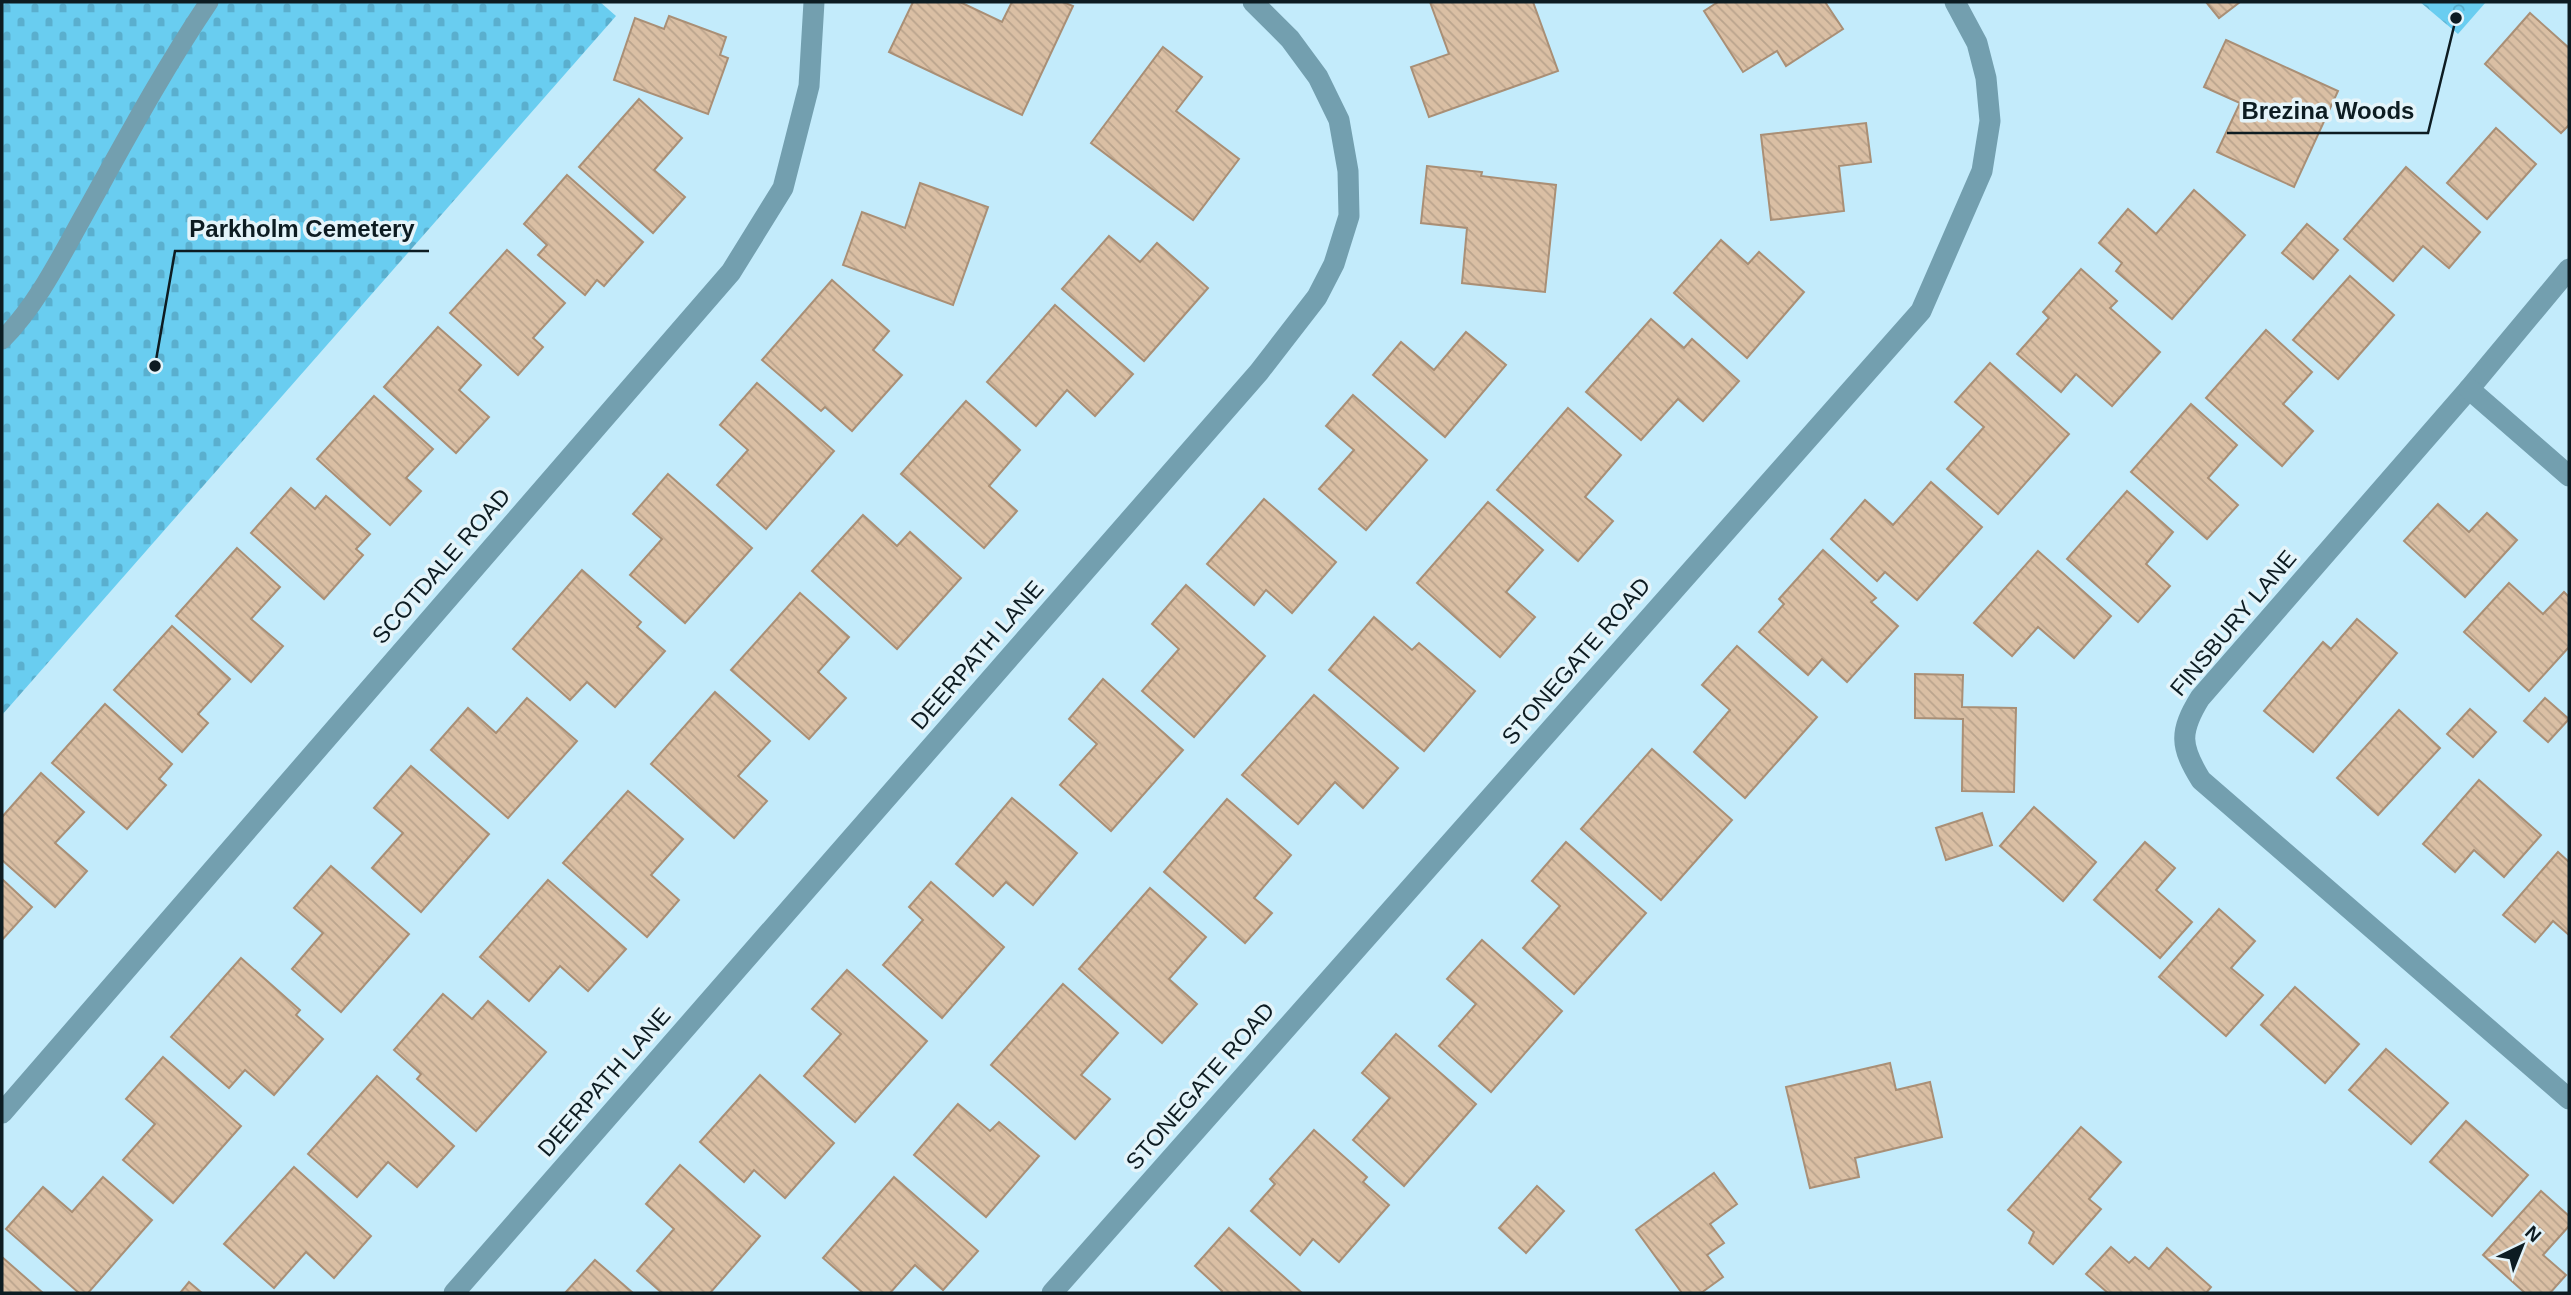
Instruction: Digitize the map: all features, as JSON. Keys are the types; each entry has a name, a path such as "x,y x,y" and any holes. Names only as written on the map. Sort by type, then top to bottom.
{"street":[{"name":"SCOTDALE ROAD","path":"2,1113 731,272 783,188 809,86 814,2"},
{"name":"DEERPATH LANE","path":"454,1293 1259,372 1317,297 1334,264 1349,216 1348,170 1339,120 1318,77 1290,39 1253,2"},
{"name":"STONEGATE ROAD","path":"1052,1293 1921,311 1982,171 1990,121 1986,78 1977,43 1955,2"},
{"name":"FINSBURY LANE","path":"2569,268 2469,389 2200,698 2188,717 2183,736 2187,758 2200,780 2569,1099"},
{"path":"2469,389 2569,476"}],"lane":[{"path":"2,340 30,306 49,277 137,121 209,2"}],"green space":[{"path":"2,2 600,2 616,16 2,715"},
{"path":"2420,2 2486,2 2458,34"}],"building":[{"path":"913,2 960,2 1002,22 1012,2 1063,2 1073,6 1022,115 889,52"},
{"path":"1430,2 1533,2 1558,71 1429,117 1411,67 1449,54"},
{"path":"1718,2 1825,2 1843,29 1786,66 1777,51 1743,72 1704,11"},
{"path":"2206,2 2240,2 2219,18"},
{"path":"2530,13 2569,48 2569,125 2561,133 2485,64"},
{"path":"669,16 726,37 720,55 728,58 708,114 614,80 635,18 664,29"},
{"path":"2226,40 2338,91 2294,187 2217,152 2240,103 2204,87"},
{"path":"1163,47 1202,77 1176,111 1239,159 1193,220 1091,143"},
{"path":"639,99 682,138 654,170 685,197 653,233 579,167"},
{"path":"1866,123 1871,162 1839,166 1844,211 1771,220 1761,135"},
{"path":"2496,128 2536,164 2487,219 2447,183"},
{"path":"1427,166 1556,185 1545,292 1462,283 1467,228 1421,223"},
{"path":"2406,167 2480,232 2449,268 2423,246 2393,281 2344,239"},
{"path":"567,175 643,242 604,286 597,280 585,295 538,255 547,245 524,224"},
{"path":"920,183 988,207 953,305 843,265 862,212 905,228"},
{"path":"2194,190 2245,235 2172,319 2116,271 2122,263 2099,243 2128,209 2156,234"},
{"path":"2307,224 2338,250 2313,279 2282,253"},
{"path":"1109,236 1140,262 1157,243 1208,288 1144,361 1062,289"},
{"path":"1721,240 1748,264 1759,252 1804,292 1747,358 1674,293"},
{"path":"507,250 565,303 533,338 543,347 518,375 450,313"},
{"path":"2081,269 2117,301 2110,308 2160,352 2112,406 2076,374 2061,392 2017,354 2049,318 2043,312"},
{"path":"2350,276 2394,315 2338,379 2293,340"},
{"path":"832,280 889,331 873,350 902,375 852,431 825,407 821,411 762,360"},
{"path":"1055,305 1133,374 1095,416 1067,390 1036,426 987,382"},
{"path":"1651,319 1684,348 1692,339 1739,381 1703,421 1678,399 1641,440 1586,392"},
{"path":"438,327 481,365 459,390 489,417 456,453 384,387"},
{"path":"2266,330 2312,372 2283,404 2313,431 2282,466 2206,398"},
{"path":"1466,332 1506,365 1445,437 1373,375 1401,342 1434,370"},
{"path":"1990,363 2069,434 1998,514 1947,469 1984,427 1955,402"},
{"path":"757,383 834,451 766,529 717,485 748,450 720,425"},
{"path":"1353,395 1427,460 1366,530 1319,489 1354,450 1326,426"},
{"path":"374,396 433,449 406,478 421,491 390,525 317,459"},
{"path":"966,401 1020,450 989,486 1017,511 984,548 901,474"},
{"path":"2191,404 2237,445 2208,478 2238,505 2207,539 2131,472"},
{"path":"1568,408 1621,455 1585,497 1613,521 1578,561 1497,490"},
{"path":"668,474 752,548 685,623 630,575 662,539 633,514"},
{"path":"1931,482 1982,527 1917,600 1885,572 1877,581 1831,539 1865,500 1893,525"},
{"path":"291,488 315,509 326,496 370,534 356,549 363,555 324,599 251,533"},
{"path":"2127,491 2173,532 2146,564 2170,586 2138,622 2067,559"},
{"path":"1264,499 1336,562 1292,613 1266,590 1254,605 1207,564"},
{"path":"1488,502 1543,550 1506,592 1535,617 1500,657 1417,583"},
{"path":"2438,504 2469,532 2487,513 2517,540 2465,597 2404,541"},
{"path":"863,515 897,546 910,532 961,578 897,649 812,571"},
{"path":"237,548 280,587 251,619 283,646 251,682 176,616"},
{"path":"1823,550 1876,598 1871,602 1898,626 1847,682 1822,659 1808,675 1759,632 1784,604 1779,599"},
{"path":"2038,551 2111,616 2074,658 2038,627 2012,656 1974,623"},
{"path":"582,570 641,622 637,627 665,651 615,707 587,682 570,700 513,649"},
{"path":"2509,583 2543,614 2564,592 2569,597 2569,647 2529,691 2464,632"},
{"path":"1186,585 1265,656 1194,737 1142,691 1179,649 1152,624"},
{"path":"800,593 849,637 818,672 846,698 809,739 731,670"},
{"path":"1374,617 1412,650 1419,643 1475,691 1424,751 1329,670"},
{"path":"2357,619 2397,653 2313,752 2264,711 2323,642 2331,649"},
{"path":"172,626 230,679 198,714 208,723 182,752 114,690"},
{"path":"1737,646 1817,717 1745,798 1694,752 1730,710 1702,685"},
{"path":"1915,674 1963,675 1962,707 2016,708 2014,792 1962,791 1963,719 1915,718"},
{"path":"1103,679 1183,750 1111,831 1060,785 1097,744 1069,719"},
{"path":"715,692 770,741 738,776 767,801 734,838 651,764"},
{"path":"1314,695 1398,768 1363,808 1335,782 1298,824 1242,775"},
{"path":"527,698 577,741 508,818 431,750 468,708 496,733"},
{"path":"2545,698 2569,719 2548,742 2524,721"},
{"path":"105,704 172,764 159,779 166,785 127,829 52,763"},
{"path":"2470,709 2496,732 2473,757 2447,734"},
{"path":"2399,710 2440,748 2378,815 2337,778"},
{"path":"1652,749 1732,820 1661,900 1581,829"},
{"path":"411,766 489,834 421,912 372,868 403,833 374,808"},
{"path":"41,773 84,812 55,843 87,871 55,907 2,860 2,817"},
{"path":"2479,780 2541,835 2504,877 2474,850 2455,872 2423,844"},
{"path":"628,791 683,839 651,875 679,900 647,937 563,863"},
{"path":"1012,798 1077,853 1033,905 1006,882 993,896 956,864"},
{"path":"1227,799 1291,855 1254,898 1272,913 1245,943 1164,872"},
{"path":"2034,807 2096,862 2063,901 2000,846"},
{"path":"1982,813 1992,845 1946,860 1936,828"},
{"path":"1566,842 1646,913 1574,994 1523,948 1560,906 1532,881"},
{"path":"2145,842 2175,868 2156,890 2192,922 2160,958 2094,900"},
{"path":"2558,852 2569,862 2569,935 2553,921 2535,942 2503,915"},
{"path":"331,866 409,934 341,1012 292,969 323,933 294,908"},
{"path":"2,879 32,907 2,940"},
{"path":"548,880 626,949 588,991 560,966 529,1001 480,957"},
{"path":"931,882 1004,947 942,1018 883,965 923,920 909,907"},
{"path":"1150,888 1206,937 1169,979 1197,1004 1162,1043 1079,969"},
{"path":"2219,909 2255,941 2231,968 2263,995 2226,1036 2159,977"},
{"path":"1482,940 1562,1011 1491,1092 1439,1046 1476,1004 1447,979"},
{"path":"241,958 300,1010 296,1015 323,1039 274,1095 245,1070 229,1088 171,1037"},
{"path":"847,970 927,1041 855,1122 804,1076 841,1034 812,1009"},
{"path":"1063,984 1118,1033 1081,1075 1110,1099 1075,1139 991,1065"},
{"path":"2295,987 2359,1044 2325,1083 2261,1025"},
{"path":"443,994 472,1019 488,1001 546,1052 476,1131 417,1079 421,1074 394,1050"},
{"path":"1396,1034 1476,1104 1404,1186 1353,1140 1390,1098 1362,1073"},
{"path":"2386,1049 2448,1103 2411,1144 2349,1090"},
{"path":"163,1057 241,1126 173,1203 123,1160 155,1124 126,1099"},
{"path":"1890,1063 1896,1090 1930,1082 1942,1137 1855,1158 1859,1177 1810,1188 1786,1087"},
{"path":"760,1075 834,1143 785,1198 754,1170 744,1182 700,1142"},
{"path":"377,1076 454,1146 417,1187 388,1162 357,1197 308,1154"},
{"path":"958,1104 990,1131 999,1122 1039,1156 986,1217 914,1155"},
{"path":"2466,1121 2528,1175 2492,1216 2430,1162"},
{"path":"2081,1127 2121,1162 2089,1199 2101,1209 2053,1264 2029,1243 2034,1232 2008,1210"},
{"path":"1314,1130 1367,1177 1363,1182 1389,1205 1339,1262 1313,1239 1300,1255 1251,1211 1275,1184 1270,1179"},
{"path":"680,1165 760,1236 710,1293 662,1293 637,1271 674,1229 646,1204"},
{"path":"294,1167 371,1236 334,1278 306,1252 274,1288 224,1244"},
{"path":"1714,1173 1737,1204 1710,1224 1724,1243 1707,1255 1723,1277 1701,1293 1682,1293 1636,1230"},
{"path":"103,1177 152,1220 88,1293 79,1293 6,1229 43,1187 72,1212"},
{"path":"894,1177 978,1251 943,1290 915,1265 890,1293 863,1293 823,1258"},
{"path":"1537,1186 1564,1211 1526,1253 1499,1228"},
{"path":"2541,1191 2569,1216 2569,1226 2543,1255 2566,1275 2550,1293 2525,1293 2483,1255"},
{"path":"1229,1228 1302,1293 1221,1293 1222,1291 1195,1266"},
{"path":"2111,1247 2129,1263 2135,1257 2149,1269 2167,1248 2211,1287 2206,1293 2108,1293 2086,1274"},
{"path":"2,1257 43,1293 2,1293"},
{"path":"595,1260 633,1293 565,1293"},
{"path":"189,1282 202,1293 180,1293"}],"place":[{"name":"Brezina Woods","path":"2456,18"},
{"name":"Parkholm Cemetery","path":"155,366"}]}
